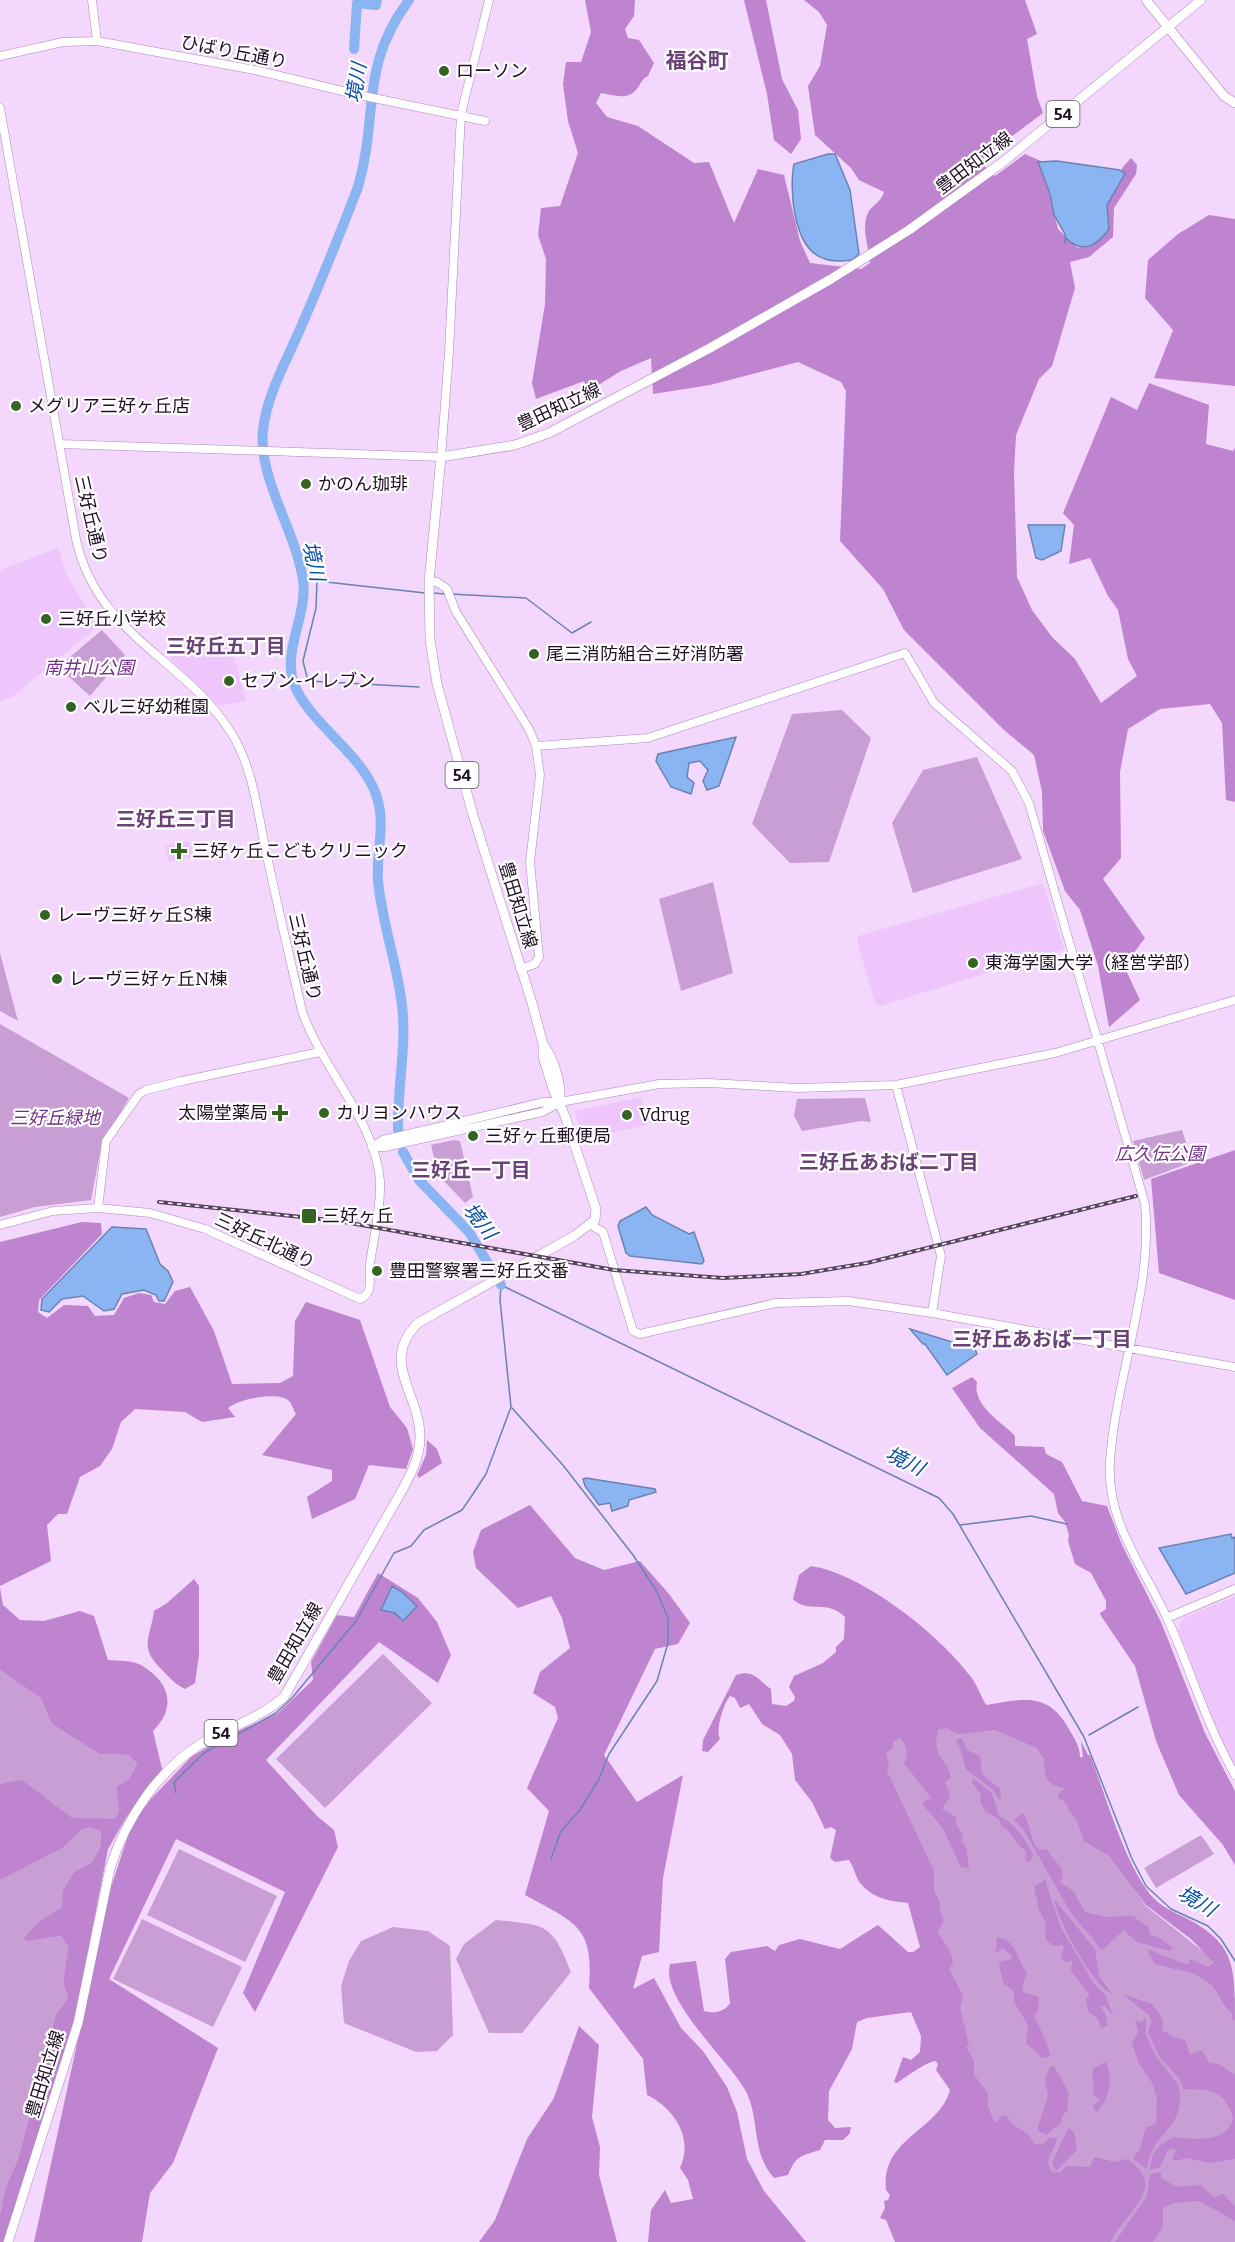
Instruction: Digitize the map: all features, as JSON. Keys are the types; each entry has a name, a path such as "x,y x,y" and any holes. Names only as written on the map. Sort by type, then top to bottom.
{"main road":[{"path":"1146,0 1224,96 1235,103"},
{"name":"豊田知立線","path":"8,2242 78,2023 110,1868 124,1831 134,1813 178,1762 203,1743 262,1712 284,1697 400,1494 418,1455 419,1425 401,1364 401,1349 408,1334 418,1323 591,1225 595,1220 596,1209 561,1102 559,1084 549,1053 543,1044 443,709 430,640 429,582 441,457 515,445 549,433 710,348 831,279 971,186 1027,144 1199,1"}],"street":[{"path":"92,0 97,41"},
{"path":"61,444 441,457 449,352 461,114 489,0"},
{"name":"ひばり丘通り","path":"0,56 63,42 97,41 255,70 485,121"},
{"name":"三好丘通り","path":"0,108 79,549 97,592 123,627 207,702 238,746 252,786 302,1011 320,1052 372,1147"},
{"path":"429,582 437,582 447,589 456,612 529,729 536,746 540,775 530,862 539,957 535,964 520,969"},
{"path":"536,746 648,738 905,653 934,703 998,758 1021,784 1029,803 1145,1204 1147,1245 1110,1462 1111,1498 1125,1539 1167,1618 1213,1730 1235,1775"},
{"path":"372,1147 385,1147 542,1112 561,1102 659,1084 709,1083 786,1088 896,1085 990,1068 1055,1053 1235,1000"},
{"path":"98,1208 106,1141 139,1094 146,1090 182,1081 320,1052"},
{"path":"896,1085 941,1256 932,1312"},
{"name":"三好丘北通り","path":"0,1224 53,1211 98,1208 150,1213 188,1222 351,1297 362,1299 370,1287 369,1270 380,1195 380,1179 372,1147"},
{"path":"591,1225 603,1232 633,1330 640,1335 776,1303 848,1301 932,1312 1235,1367"},
{"path":"1167,1618 1235,1589"}],"shaded area":[{"path":"585,0 635,0 634,16 625,29 628,38 639,40 654,63 648,76 632,94 619,96 601,93 596,103 607,117 638,126 694,163 709,162 734,223 758,169 784,175 800,241 810,263 861,269 870,263 865,230 866,217 884,192 859,180 851,168 815,135 808,86 820,66 827,25 819,12 804,0 1025,0 1037,34 1027,39 1037,96 1043,113 979,161 995,176 1025,154 1041,161 1058,229 1078,248 1094,240 1111,188 1121,178 1122,168 1131,158 1137,165 1136,174 1114,208 1113,237 1089,257 1070,262 1075,288 1052,366 1039,379 1016,435 1014,472 1017,577 1032,610 1052,637 1075,659 1101,703 1137,676 1128,659 1118,610 1108,596 1090,558 1069,564 1074,525 1063,513 1111,397 1137,410 1149,383 1209,405 1206,444 1233,451 1235,448 1235,802 1226,800 1222,723 1210,704 1160,709 1128,729 1120,772 1121,858 1103,879 1145,938 1124,966 1140,1000 1109,1027 1098,966 1080,910 1065,891 1043,831 1042,792 1034,755 1004,730 904,630 883,589 840,541 846,391 841,382 798,362 710,385 653,394 651,358 621,371 587,392 584,381 536,399 532,383 545,304 546,259 538,235 541,208 560,206 578,153 568,121 563,84 566,62 581,62 591,32"},
{"path":"744,0 766,0 782,79 798,110 801,139 791,154 774,140 767,94"},
{"path":"1209,215 1235,219 1235,386 1154,378 1173,330 1145,298 1148,260 1178,234"},
{"name":"三好丘小学校","path":"58,548 67,576 98,626 12,697 0,701 0,570"},
{"path":"228,634 246,701 219,706 171,660 169,653"},
{"name":"三好ヶ丘こどもクリニック","path":"189,841 193,856 169,862 165,846"},
{"name":"東海学園大学（経営学部）","path":"1043,883 1064,949 880,1006 875,1003 857,941 858,936"},
{"path":"641,1097 647,1125 582,1139 575,1111"},
{"path":"1235,1150 1235,1300 1159,1273 1151,1179"},
{"path":"82,1222 101,1223 102,1234 39,1300 38,1312 47,1318 64,1305 88,1306 95,1316 114,1315 124,1298 139,1293 151,1295 154,1302 165,1304 175,1291 190,1287 214,1331 232,1384 280,1383 293,1376 295,1321 306,1302 360,1320 390,1407 407,1428 413,1449 406,1469 369,1465 355,1499 312,1519 307,1497 332,1481 332,1470 262,1455 296,1414 289,1401 268,1396 249,1399 228,1408 235,1417 202,1422 185,1412 135,1409 121,1422 112,1449 100,1466 80,1477 67,1514 58,1514 47,1525 51,1561 0,1586 0,1242"},
{"path":"972,1377 977,1382 979,1399 983,1406 1015,1436 1015,1446 1044,1447 1046,1454 1062,1462 1082,1501 1107,1506 1122,1545 1161,1622 1205,1733 1235,1791 1235,1865 1223,1845 1179,1795 1156,1741 1135,1666 1101,1616 1100,1613 1106,1609 1106,1601 1091,1573 1075,1564 1068,1541 1069,1535 1065,1522 1058,1513 1054,1494 980,1428 952,1388"},
{"path":"427,1440 437,1449 442,1463 419,1478 417,1475 426,1455"},
{"path":"530,1505 575,1558 604,1570 640,1561 669,1594 690,1623 678,1644 655,1649 604,1755 637,1802 683,1775 663,1878 659,1952 642,1956 633,1989 654,1978 681,2028 703,2051 727,2087 737,2112 747,2159 764,2191 806,2242 648,2242 651,2210 665,2190 671,2203 693,2199 688,2180 680,2168 685,2146 683,2135 679,2125 666,2108 647,2095 643,2059 589,1988 588,1951 578,1928 557,1912 525,1895 549,1811 527,1788 558,1718 555,1707 533,1693 540,1672 570,1648 562,1618 551,1596 518,1608 476,1568 473,1552 481,1530"},
{"path":"811,1566 831,1571 876,1593 920,1625 957,1660 971,1677 986,1705 1024,1700 1044,1704 1053,1709 1072,1734 1080,1757 1083,1757 1081,1742 1066,1712 1090,1755 1122,1843 1147,1890 1164,1906 1213,1936 1229,1958 1234,1985 1235,2021 1216,1991 1204,1979 1154,1963 1147,1949 1185,1964 1190,1963 1190,1959 1208,1967 1214,1963 1192,1940 1146,1905 1109,1856 1084,1841 1077,1822 1063,1800 1058,1799 1058,1795 1065,1788 1054,1785 1047,1779 1044,1759 1037,1748 995,1730 957,1734 947,1728 938,1730 936,1746 951,1778 945,1782 950,1796 942,1809 956,1817 957,1826 963,1834 961,1842 966,1847 969,1868 961,1867 942,1827 924,1806 923,1802 931,1798 904,1763 906,1750 903,1741 900,1738 893,1742 893,1748 886,1753 889,1765 887,1771 934,1871 934,1890 940,1902 940,1911 944,1920 938,1932 951,1954 953,1962 949,1969 963,1996 960,2008 969,2045 966,2047 974,2061 974,2075 988,2093 988,2107 995,2123 1002,2116 1007,2116 1012,2124 1028,2134 1034,2144 1042,2145 1050,2138 1057,2138 1048,2164 1053,2173 1061,2172 1066,2166 1090,2167 1094,2157 1115,2162 1127,2159 1139,2170 1145,2180 1140,2200 1111,2242 895,2242 886,2220 880,2218 885,2208 884,2201 888,2200 890,2195 886,2190 887,2172 892,2158 901,2146 934,2116 944,2104 950,2090 936,2070 938,2064 935,2061 921,2067 897,2083 894,2082 903,2057 911,2060 920,2052 921,2036 911,2012 867,2018 857,2022 852,2049 829,2091 828,2120 835,2128 851,2127 850,2133 843,2140 825,2140 820,2150 796,2160 788,2175 774,2178 767,2168 758,2145 752,2110 744,2088 696,2028 675,1994 670,1978 670,1964 696,1961 704,2011 715,2012 725,2008 730,2003 725,1959 731,1952 767,1946 775,1951 779,1945 800,1939 840,1949 878,1925 908,1952 913,1952 920,1947 908,1903 888,1900 870,1893 860,1883 849,1860 835,1862 830,1858 836,1830 831,1827 825,1829 812,1802 795,1780 792,1754 780,1735 762,1724 749,1704 740,1708 735,1698 730,1696 721,1717 720,1739 708,1752 702,1751 703,1740 736,1675 752,1674 771,1689 772,1704 786,1706 794,1701 795,1697 789,1687 794,1676 823,1663 836,1652 836,1647 844,1639 845,1617 832,1609 805,1606 793,1599 799,1575"},
{"path":"378,1573 418,1598 437,1622 451,1655 438,1683 379,1642 266,1760 317,1816 334,1830 338,1847 255,2012 243,1993 285,1892 176,1839 109,1979 218,2048 173,2163 150,2193 142,2242 34,2242 111,1887 132,1824 151,1799 191,1757 224,1737 277,1714 313,1680 311,1662 337,1615 354,1617"},
{"path":"194,1579 199,1586 199,1655 195,1683 185,1689 173,1681 155,1663 150,1656 148,1643 154,1611 167,1603"},
{"path":"0,1588 3,1605 20,1620 44,1621 80,1611 94,1616 108,1660 141,1665 158,1679 167,1695 165,1713 153,1731 162,1769 127,1816 108,1849 75,2017 4,2242 0,2242 0,2214 5,2189 18,2159 56,2014 68,1998 63,1982 68,1947 61,1936 29,1941 23,1939 41,1920 62,1907 63,1890 74,1872 92,1862 101,1845 101,1831 90,1827 82,1829 62,1848 0,1880 0,1784 22,1780 72,1818 114,1819 119,1812 116,1787 129,1779 137,1763 128,1755 99,1754 52,1724 41,1698 0,1670"},
{"path":"1235,1596 1235,1765 1220,1737 1178,1630 1183,1618"},
{"path":"962,1738 967,1750 980,1756 982,1774 1000,1789 1001,1802 992,1789 966,1769 956,1741"},
{"path":"973,1778 992,1793 999,1816 1010,1823 1023,1837 1033,1854 1031,1861 1026,1862 1025,1850 1001,1825 999,1819 986,1812 980,1802 981,1794 972,1783"},
{"path":"1023,1813 1036,1846 1039,1850 1046,1849 1061,1868 1063,1877 1060,1882 1073,1891 1085,1912 1106,1917 1133,1916 1149,1928 1150,1935 1158,1937 1172,1947 1171,1951 1136,1942 1124,1930 1102,1950 1071,1913 1023,1829 1014,1820"},
{"path":"1044,1877 1061,1928 1094,1984 1105,1995 1114,2017 1105,2006 1100,2006 1107,2018 1107,2026 1101,2028 1098,2019 1088,2011 1086,1999 1090,1995 1071,1971 1072,1960 1066,1963 1061,1959 1064,1945 1053,1946 1046,1940 1045,1921 1039,1910 1034,1886 1043,1882"},
{"path":"1054,1899 1095,1949 1099,1976 1112,1994 1095,1979 1077,1952 1062,1922"},
{"path":"997,1937 1009,1942 1027,1973 1022,1987 1023,1992 1039,1997 1038,2012 1034,2016 1050,2055 1047,2058 1041,2057 1026,2043 1028,2025 1014,2002 1014,1991 1004,1984 999,1966 1001,1961 1011,1960 1012,1956 1002,1947 996,1954"},
{"path":"1122,1994 1152,2004 1163,2020 1162,2030 1185,2040 1190,2055 1202,2050 1209,2063 1219,2064 1235,2075 1235,2159 1208,2163 1187,2158 1175,2161 1172,2158 1176,2151 1172,2148 1168,2150 1160,2167 1150,2170 1154,2153 1163,2143 1174,2137 1199,2139 1218,2136 1231,2125 1233,2117 1224,2100 1214,2092 1183,2089 1180,2080 1159,2056 1148,2032 1151,2023 1150,2016"},
{"path":"1146,2017 1146,2035 1157,2058 1178,2084 1180,2105 1175,2120 1153,2149 1146,2169 1133,2158 1140,2149 1146,2127 1156,2124 1157,2099 1153,2084 1139,2064 1132,2043 1138,2032 1135,2020 1142,2022"},
{"path":"579,2026 599,2045 592,2117 600,2147 599,2175 617,2242 479,2242 495,2220 527,2139 554,2098"},
{"path":"1105,2062 1110,2074 1109,2089 1104,2103 1096,2112 1092,2106 1100,2100 1093,2095 1093,2071"},
{"path":"1054,2066 1069,2093 1067,2111 1062,2116 1061,2123 1046,2135 1037,2130 1048,2096 1045,2079 1050,2067"},
{"path":"1068,2128 1074,2132 1077,2150 1056,2171 1052,2163"},
{"path":"1161,2172 1161,2178 1177,2187 1201,2185 1214,2197 1223,2194 1235,2206 1235,2221 1199,2201 1174,2203 1163,2208 1163,2227 1153,2242 1115,2242 1147,2196 1150,2174"}],"green space":[{"name":"南井山公園","path":"102,630 125,655 90,696 58,667"},
{"path":"842,710 871,738 829,862 790,863 752,824 792,714"},
{"path":"977,757 1022,859 913,893 892,823 923,770"},
{"path":"713,882 733,973 681,991 659,899"},
{"path":"0,953 18,1021 0,1011"},
{"name":"三好丘緑地","path":"0,1024 129,1098 101,1147 91,1200 35,1207 0,1217"},
{"path":"865,1098 871,1122 861,1121 802,1131 794,1116 797,1099"},
{"name":"広久伝公園","path":"1182,1130 1192,1162 1144,1180 1133,1141"},
{"path":"454,1140 460,1141 473,1197 465,1203 438,1175 431,1145"},
{"path":"383,1654 432,1703 325,1808 276,1759"},
{"path":"0,1670 42,1698 52,1724 99,1754 128,1755 137,1763 129,1779 116,1787 119,1812 92,1862 74,1872 63,1890 63,1907 41,1920 29,1941 61,1936 68,1947 63,1982 68,1998 56,2014 18,2159 5,2189 0,2214"},
{"path":"1026,1710 1129,1882 1146,1906 1210,1957 1235,1998 1235,2242 1108,2242 1051,2174 1007,2139 974,2096 899,1814 875,1735"},
{"path":"1201,1835 1214,1854 1156,1888 1144,1868"},
{"path":"179,1849 277,1896 245,1962 147,1915"},
{"path":"142,1919 242,1967 213,2027 113,1979"},
{"path":"496,1920 526,1923 545,1929 558,1943 571,1972 522,2033 489,2033 456,1959 464,1944"},
{"path":"393,1927 428,1931 450,1946 453,2035 437,2051 416,2052 344,2023 341,1986 349,1961 361,1941"}],"water":[{"path":"835,154 850,190 859,254 852,260 831,261 814,253 800,232 796,217 792,188 794,164"},
{"path":"1057,161 1120,170 1125,174 1107,205 1109,229 1100,240 1089,246 1078,246 1066,238 1065,243 1065,234 1054,215 1050,194 1038,162"},
{"path":"1028,525 1065,525 1061,551 1042,560 1036,558"},
{"path":"736,737 719,786 707,790 703,781 708,770 700,761 689,763 687,777 694,783 691,794 671,787 656,761 658,754"},
{"path":"646,1207 652,1215 689,1234 694,1232 704,1261 702,1264 630,1256 626,1253 618,1226 620,1221"},
{"path":"112,1227 146,1229 160,1264 168,1271 173,1282 164,1301 159,1301 156,1295 144,1290 122,1294 114,1309 104,1311 83,1296 62,1299 49,1312 41,1310 42,1299"},
{"path":"910,1329 975,1349 977,1354 947,1375 925,1344"},
{"path":"583,1479 655,1489 656,1492 629,1500 628,1506 612,1511 610,1503 599,1505 585,1486"},
{"path":"1231,1534 1232,1538 1235,1537 1235,1573 1186,1594 1159,1548"},
{"path":"392,1586 417,1606 403,1621 395,1613 381,1610"}],"waterway":[{"path":"354,49 357,3 376,5 377,0"},
{"name":"境川","path":"398,1130 403,1021 400,989 378,881 380,811 372,785 362,769 312,713 301,699 294,684 291,658 302,606 303,580 299,561 266,467 263,430 273,390 316,292 358,187 368,137 376,70 393,24 409,0"},
{"path":"419,687 308,681 303,661 316,608 317,581 425,593"},
{"path":"433,593 446,594"},
{"path":"451,594 526,598 572,633 591,622"},
{"name":"境川","path":"403,1152 419,1180 469,1232 501,1285"},
{"name":"境川","path":"176,1793 174,1782 204,1753 276,1713 292,1698 356,1621 394,1553 411,1546 424,1530 462,1510 486,1474 511,1407 500,1300 501,1285 939,1498 953,1514 1084,1737 1132,1859 1146,1886 1171,1909 1208,1926 1221,1939 1235,1961"},
{"path":"512,1408 562,1464 633,1555 657,1592 668,1618 668,1643 657,1681 609,1754 599,1779 580,1810 561,1831 551,1859"},
{"path":"960,1525 1031,1516 1067,1524"},
{"path":"1089,1735 1138,1707"}],"railway":[{"path":"159,1202 339,1221 614,1270 723,1278 801,1274 867,1263 1136,1196"}],"place":[{"name":"ローソン","path":"444,71"},
{"name":"メグリア三好ヶ丘店","path":"16,406"},
{"name":"かのん珈琲","path":"306,484"},
{"name":"三好丘小学校","path":"46,619"},
{"name":"尾三消防組合三好消防署","path":"534,654"},
{"name":"セブン-イレブン","path":"229,681"},
{"name":"ベル三好幼稚園","path":"71,707"},
{"name":"三好ヶ丘こどもクリニック","path":"179,851"},
{"name":"レーヴ三好ヶ丘S棟","path":"45,915"},
{"name":"東海学園大学（経営学部）","path":"973,963"},
{"name":"レーヴ三好ヶ丘N棟","path":"57,979"},
{"name":"太陽堂薬局","path":"280,1113"},
{"name":"カリヨンハウス","path":"324,1113"},
{"name":"Vdrug","path":"627,1115"},
{"name":"三好ヶ丘郵便局","path":"473,1136"},
{"name":"三好ヶ丘","path":"309,1216"},
{"name":"豊田警察署三好丘交番","path":"377,1271"}],"district":[{"name":"福谷町","path":"697,61"},
{"name":"三好丘五丁目","path":"226,646"},
{"name":"三好丘三丁目","path":"176,819"},
{"name":"三好丘あおば二丁目","path":"889,1162"},
{"name":"三好丘一丁目","path":"471,1170"},
{"name":"三好丘あおば一丁目","path":"1042,1339"}]}
